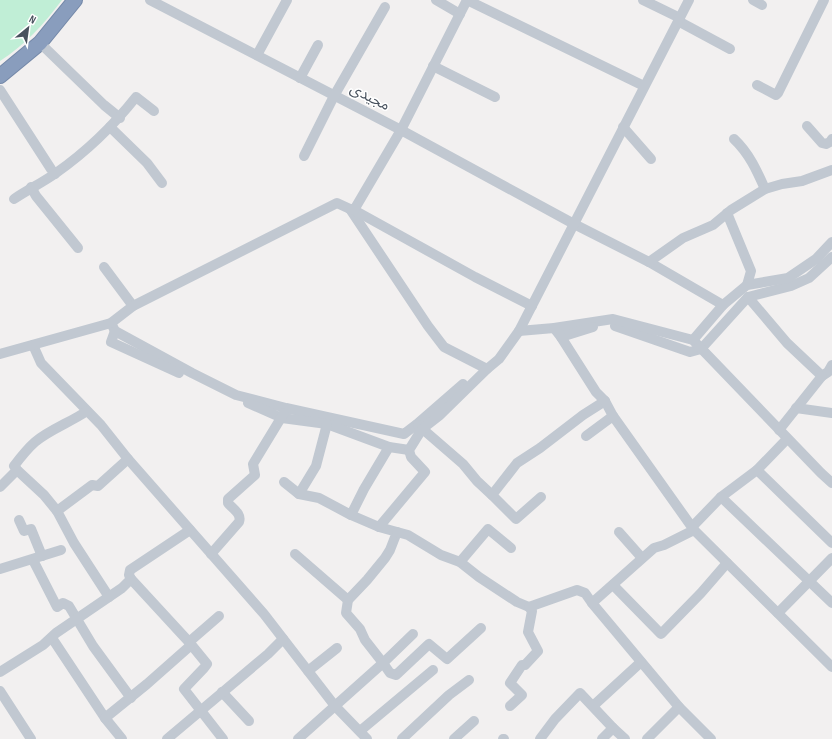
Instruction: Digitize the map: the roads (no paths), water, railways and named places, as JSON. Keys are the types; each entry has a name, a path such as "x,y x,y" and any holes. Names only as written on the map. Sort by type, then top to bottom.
{"highway":[{"path":"0,64 17,52 48,21 65,0"},
{"path":"0,76 40,43 75,0"}],"street":[{"name":"مجیدی","path":"150,0 400,130 574,224 649,262 723,305"},
{"path":"257,56 287,0"},
{"path":"436,0 460,14"},
{"path":"352,210 400,130 467,0 644,86"},
{"path":"643,0 730,49"},
{"path":"485,368 498,362 519,330 689,0"},
{"path":"753,0 762,5"},
{"path":"757,85 776,95 778,93 824,0"},
{"path":"304,156 334,96 385,7"},
{"path":"40,43 104,105 120,118"},
{"path":"300,78 318,45"},
{"path":"433,66 495,97"},
{"path":"0,90 55,174"},
{"path":"14,199 31,187 55,174 89,147 120,118 136,97 154,111"},
{"path":"807,126 822,143 826,144 830,142 832,138"},
{"path":"110,127 147,163 162,183"},
{"path":"623,127 651,159"},
{"path":"734,140 741,146 751,159 765,189"},
{"path":"649,262 683,238 713,225 731,210 765,189 782,184 802,182 832,170"},
{"path":"31,187 36,196 78,248"},
{"path":"0,354 113,327 133,306 337,203 532,306"},
{"path":"352,210 428,326 444,347 485,368"},
{"path":"727,213 751,271 747,285"},
{"path":"693,340 723,305 747,285 788,278 816,259 832,242"},
{"path":"561,336 602,325 618,327 690,352 701,349 748,297 762,295 791,286 809,278 832,258"},
{"path":"104,267 133,306"},
{"path":"748,297 787,343 822,376"},
{"path":"519,330 554,328 613,319 693,340 832,484"},
{"path":"113,327 192,373 236,395 286,408 404,434 440,416 510,344"},
{"path":"113,327 111,342 282,418 327,424 389,447 410,450"},
{"path":"554,328 561,336 596,392 605,401 693,528 832,667"},
{"path":"33,345 40,363 116,442 128,459 264,614 335,706 363,735 433,670"},
{"path":"779,430 822,376 828,372 832,365"},
{"path":"492,495 517,463 540,448 583,415 605,401"},
{"path":"211,554 239,522 240,518 228,503 228,499 255,475 254,464 282,418 286,408"},
{"path":"796,408 832,413"},
{"path":"87,411 35,442 21,456 14,466 44,495 57,511 74,544 109,597"},
{"path":"586,436 614,416"},
{"path":"299,494 316,466 327,424"},
{"path":"379,527 425,472 411,457 410,450 420,427"},
{"path":"420,427 463,464 477,481 516,519 541,497"},
{"path":"592,603 654,548 664,545 693,528 721,497 757,470 787,439"},
{"path":"351,515 364,489 389,447"},
{"path":"57,511 92,486 98,486 128,459"},
{"path":"0,487 17,470"},
{"path":"757,470 832,543"},
{"path":"284,482 299,494 318,498 379,527 408,535 441,555 460,562 479,577 517,602 529,607 532,611 528,632 538,651 525,665 522,666 510,683 522,695 510,706"},
{"path":"721,497 832,603"},
{"path":"19,520 24,531 31,529 38,558 57,607 63,603 69,606 93,646 131,698"},
{"path":"460,562 488,529 511,548"},
{"path":"190,530 130,570 129,575 207,664 184,689 223,739"},
{"path":"397,532 385,558 348,600 346,613 360,629 365,640 390,673 396,675 429,644 447,659 481,628"},
{"path":"619,532 642,558"},
{"path":"0,569 61,550"},
{"path":"295,554 348,600"},
{"path":"778,613 832,558"},
{"path":"613,585 661,634 701,593 727,563"},
{"path":"0,672 43,645 56,633 122,588 131,579"},
{"path":"529,607 577,590 585,593 679,707 711,739"},
{"path":"105,718 131,698 190,646 189,642 219,616"},
{"path":"298,739 413,634"},
{"path":"52,638 105,718 122,739"},
{"path":"167,739 268,654 283,639"},
{"path":"308,671 337,648"},
{"path":"593,706 641,662"},
{"path":"402,739 449,695 469,680"},
{"path":"0,691 31,739"},
{"path":"222,692 248,721"},
{"path":"540,739 555,719 580,693 625,739"},
{"path":"647,739 679,707"},
{"path":"454,739 474,721"},
{"path":"602,739 613,728"}]}
